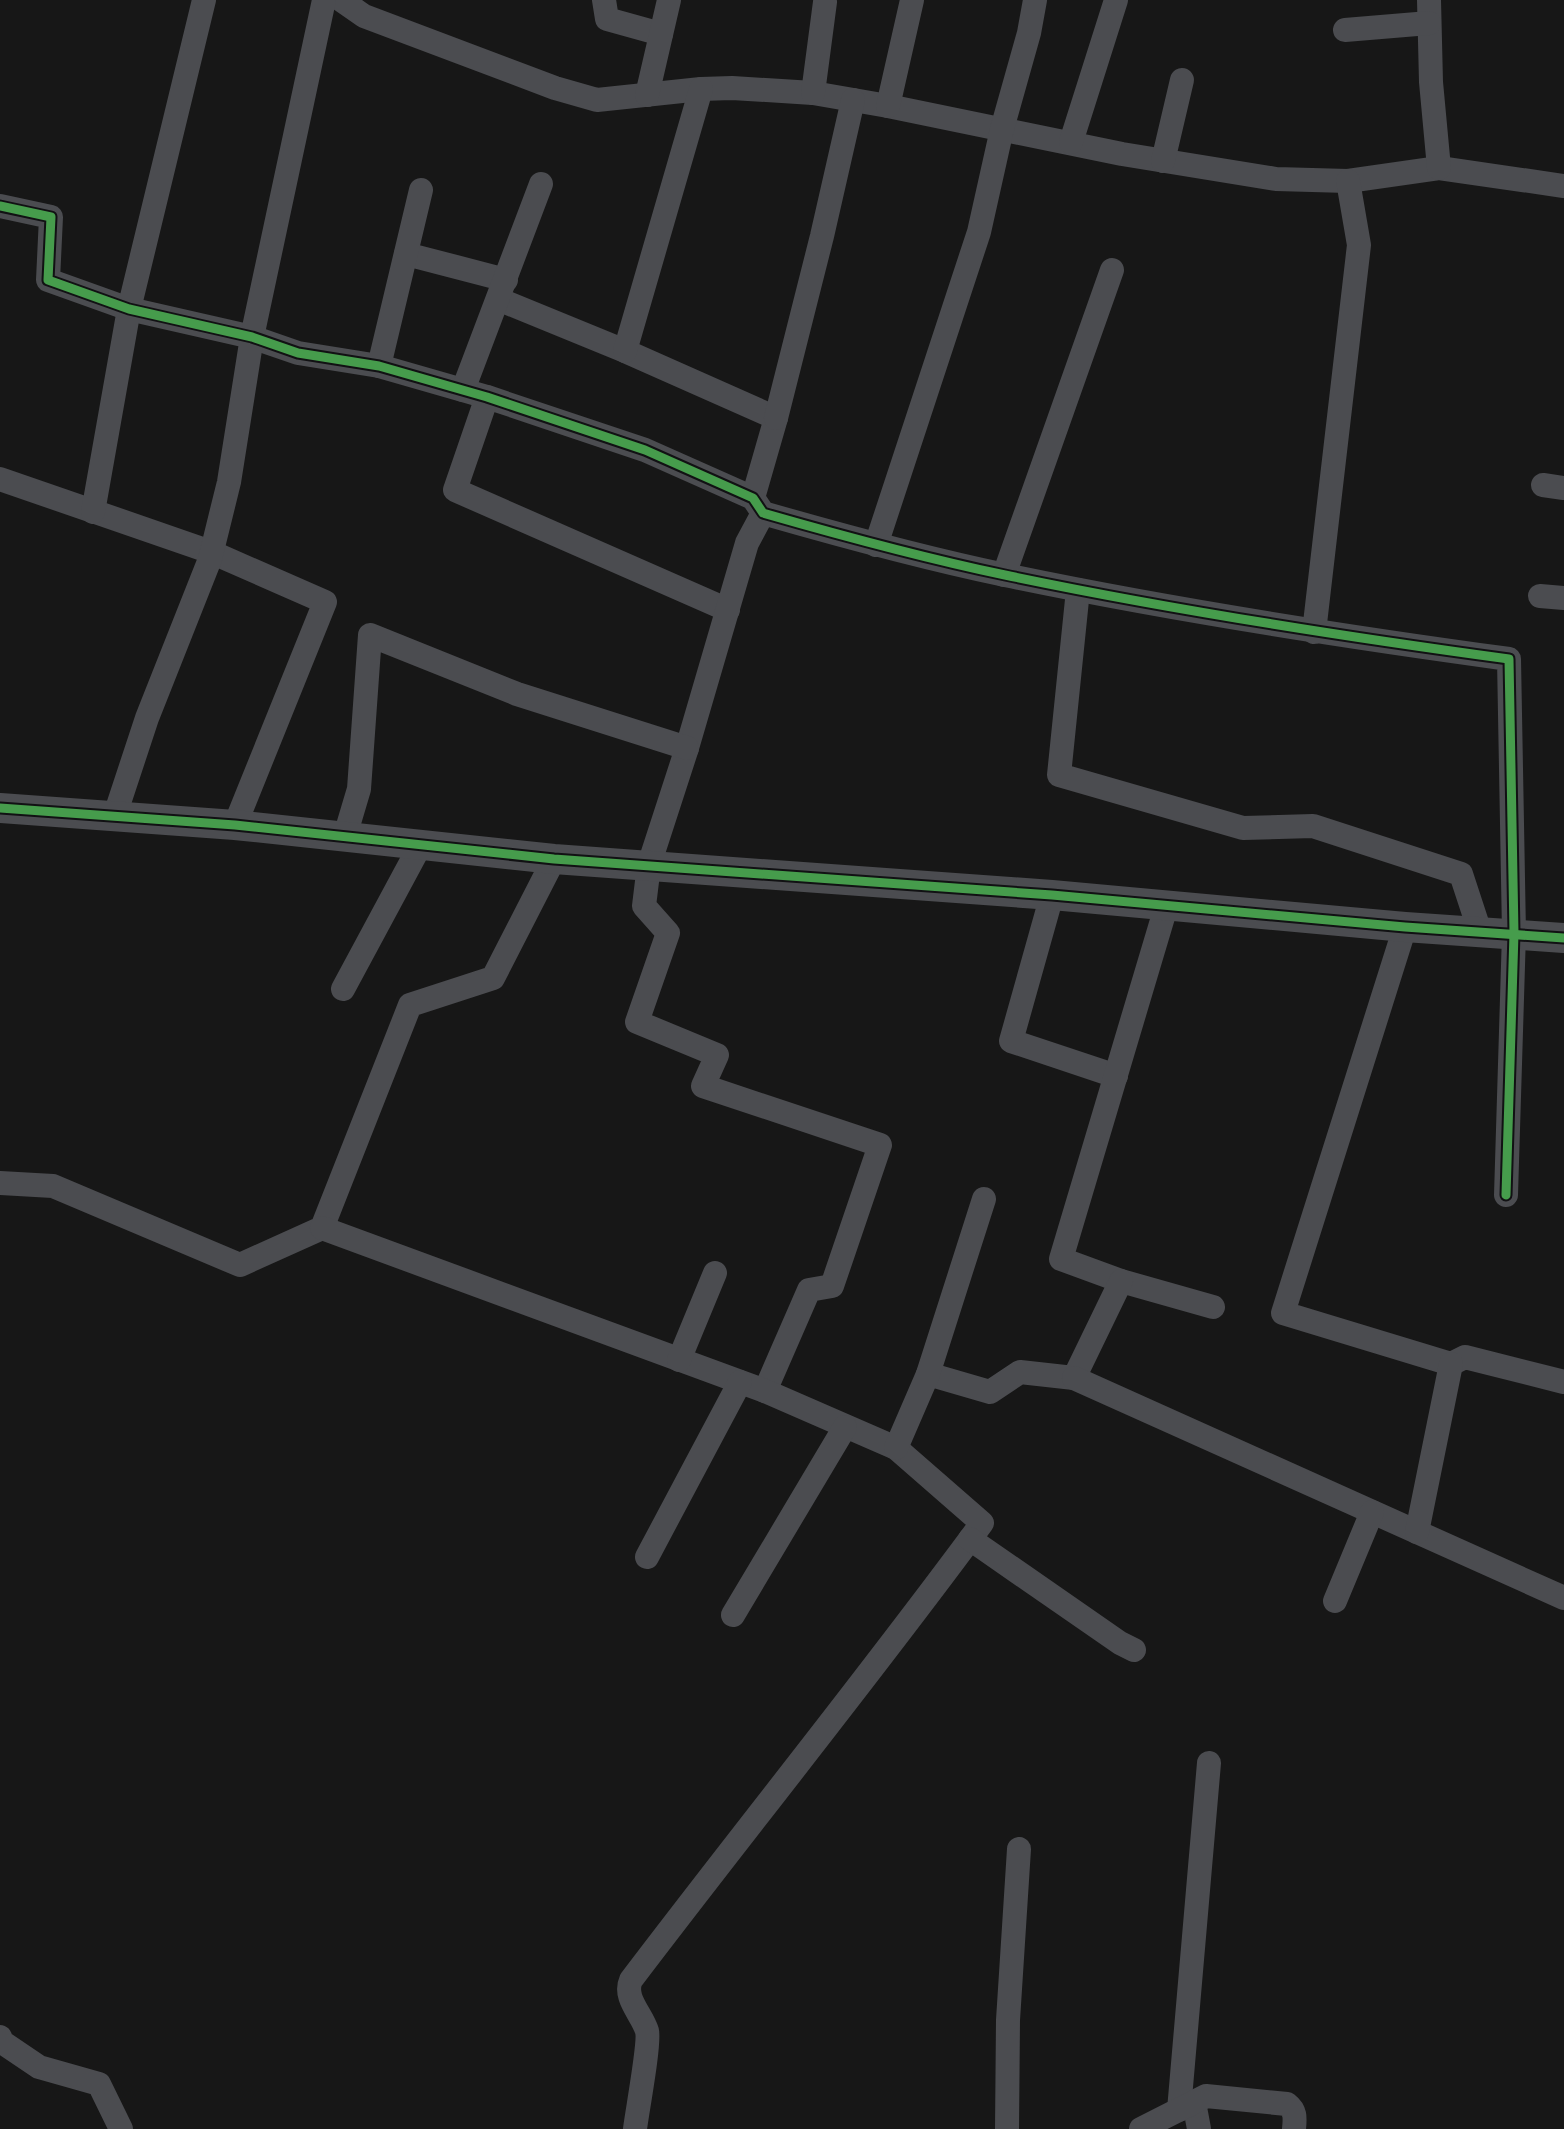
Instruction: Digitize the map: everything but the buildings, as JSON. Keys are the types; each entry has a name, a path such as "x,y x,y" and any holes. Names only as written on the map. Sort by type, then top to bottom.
{"street":[{"path":"93,512 130,309 204,0"},
{"path":"115,815 147,718 211,552 229,482 252,337 324,0"},
{"path":"341,0 364,16 376,10 555,88 597,100 701,89 732,88 813,93 1071,142 1122,155 1276,179 1348,181 1439,168 1564,186"},
{"path":"604,0 607,19 661,34"},
{"path":"647,95 669,0"},
{"path":"888,106 912,0"},
{"path":"876,545 979,232 1035,0"},
{"path":"1071,142 1116,0"},
{"path":"813,93 825,2"},
{"path":"1345,30 1429,11 1431,82 1439,168"},
{"path":"1163,161 1182,80"},
{"path":"625,351 701,89"},
{"path":"765,1391 809,1290 832,1286 880,1144 703,1086 717,1055 637,1022 668,933 644,906 649,865 729,610 758,505 776,418 853,100"},
{"path":"1314,632 1359,245 1348,181"},
{"path":"463,390 541,184"},
{"path":"379,366 421,190"},
{"path":"0,206 51,217 48,280 130,309 252,337 298,353 379,366 487,397 645,450 758,505 876,545 1078,590 1314,632 1509,659 1514,933 1506,1195"},
{"path":"406,254 502,289 625,351 776,418"},
{"path":"1004,575 1112,270"},
{"path":"487,397 455,490 729,610"},
{"path":"0,479 211,552 325,602 235,825"},
{"path":"1078,590 1059,775 1243,828 1313,826 1461,874 1480,932"},
{"path":"345,836 359,789 370,635 517,694 687,748"},
{"path":"0,807 235,825 554,859 1052,895 1405,928 1564,938"},
{"path":"343,989 421,844"},
{"path":"0,1183 53,1186 240,1265 322,1228 410,1005 493,978 554,859"},
{"path":"1052,895 1011,1041 1116,1076"},
{"path":"1166,907 1061,1259 1213,1307"},
{"path":"1405,928 1283,1312 1451,1364 1465,1357 1564,1382"},
{"path":"896,1448 928,1374 984,1199"},
{"path":"322,1228 765,1391 896,1448 982,1523 902,1633 631,1980 629,1994 648,2033 635,2129"},
{"path":"679,1360 715,1273"},
{"path":"1074,1378 1121,1280"},
{"path":"1417,1532 1451,1364"},
{"path":"928,1374 990,1392 1020,1372 1074,1378 1564,1598"},
{"path":"647,1556 740,1382"},
{"path":"733,1615 845,1427"},
{"path":"1335,1601 1372,1512"},
{"path":"970,1539 1134,1650"},
{"path":"1199,2129 1187,2106 1209,1763"},
{"path":"1007,2129 1008,2020 1018,1849"},
{"path":"0,2037 2,2042 39,2067 99,2084 121,2129"},
{"path":"1141,2129 1206,2096 1287,2104 1293,2109 1294,2129"}],"cycle path":[{"path":"0,206 51,217 48,280 129,309 252,337 298,353 379,366 487,397 645,450 753,498 763,513 914,554 1068,588 1256,622 1509,659 1514,933 1506,1195"},
{"path":"0,808 235,825 554,859 1052,895 1405,927 1564,938"}]}
